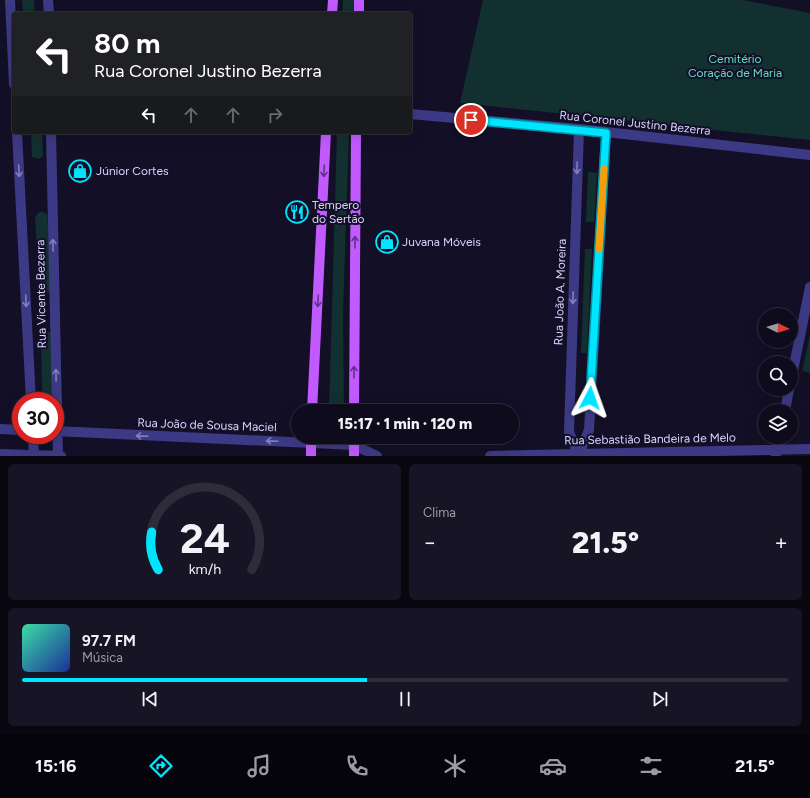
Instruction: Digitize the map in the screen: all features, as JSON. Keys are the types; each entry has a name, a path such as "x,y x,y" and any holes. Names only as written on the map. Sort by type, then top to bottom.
{"main road":[{"path":"332,12 333,0"},
{"path":"359,0 359,12"},
{"path":"312,404 326,134"},
{"path":"354,404 356,134"},
{"path":"311,444 311,456"},
{"path":"354,444 354,456"}],"street":[{"path":"10,0 12,42"},
{"path":"48,0 49,12"},
{"name":"Rua Coronel Justino Bezerra","path":"412,114 578,129 810,155"},
{"name":"Rua João A. Moreira","path":"578,129 569,432 578,455"},
{"path":"578,455 589,430 606,133"},
{"name":"Rua Vicente Bezerra","path":"17,134 31,392"},
{"name":"Rua Vicente Bezerra","path":"51,134 55,392"},
{"path":"796,356 810,287"},
{"path":"0,429 12,430"},
{"name":"Rua João de Sousa Maciel","path":"64,431 291,439"},
{"path":"33,444 34,455"},
{"name":"Rua Vicente Bezerra","path":"57,444 58,456"},
{"name":"Rua João de Sousa Maciel","path":"359,444 377,456"},
{"name":"Rua Sebastião Bandeira de Melo","path":"490,456 776,453 810,449"},
{"path":"0,454 61,456"}],"green space":[{"path":"22,0 34,0 35,12 23,12"},
{"path":"343,0 354,0 354,12 342,12"},
{"name":"Cemitério Coração de Maria","path":"483,0 743,0 810,13 810,140 460,103"},
{"path":"31,134 42,134 43,156 39,159 32,157"},
{"path":"337,134 349,134 343,315 344,404 329,404"},
{"path":"588,172 597,173 594,222 586,222"},
{"path":"39,212 47,214 52,289 49,292 43,292 40,290 35,217"},
{"path":"585,249 592,249 587,353 581,353"},
{"path":"49,332 53,334 52,392 42,391 41,336 43,333"},
{"path":"810,335 810,373 802,371"}],"slow traffic":[{"path":"599,249 604,169"}],"place":[{"name":"Júnior Cortes","path":"80,171"},
{"name":"Tempero do Sertão","path":"297,212"},
{"name":"Juvana Móveis","path":"387,242"}],"route":[{"path":"471,120 578,129 606,133 590,398"}]}
